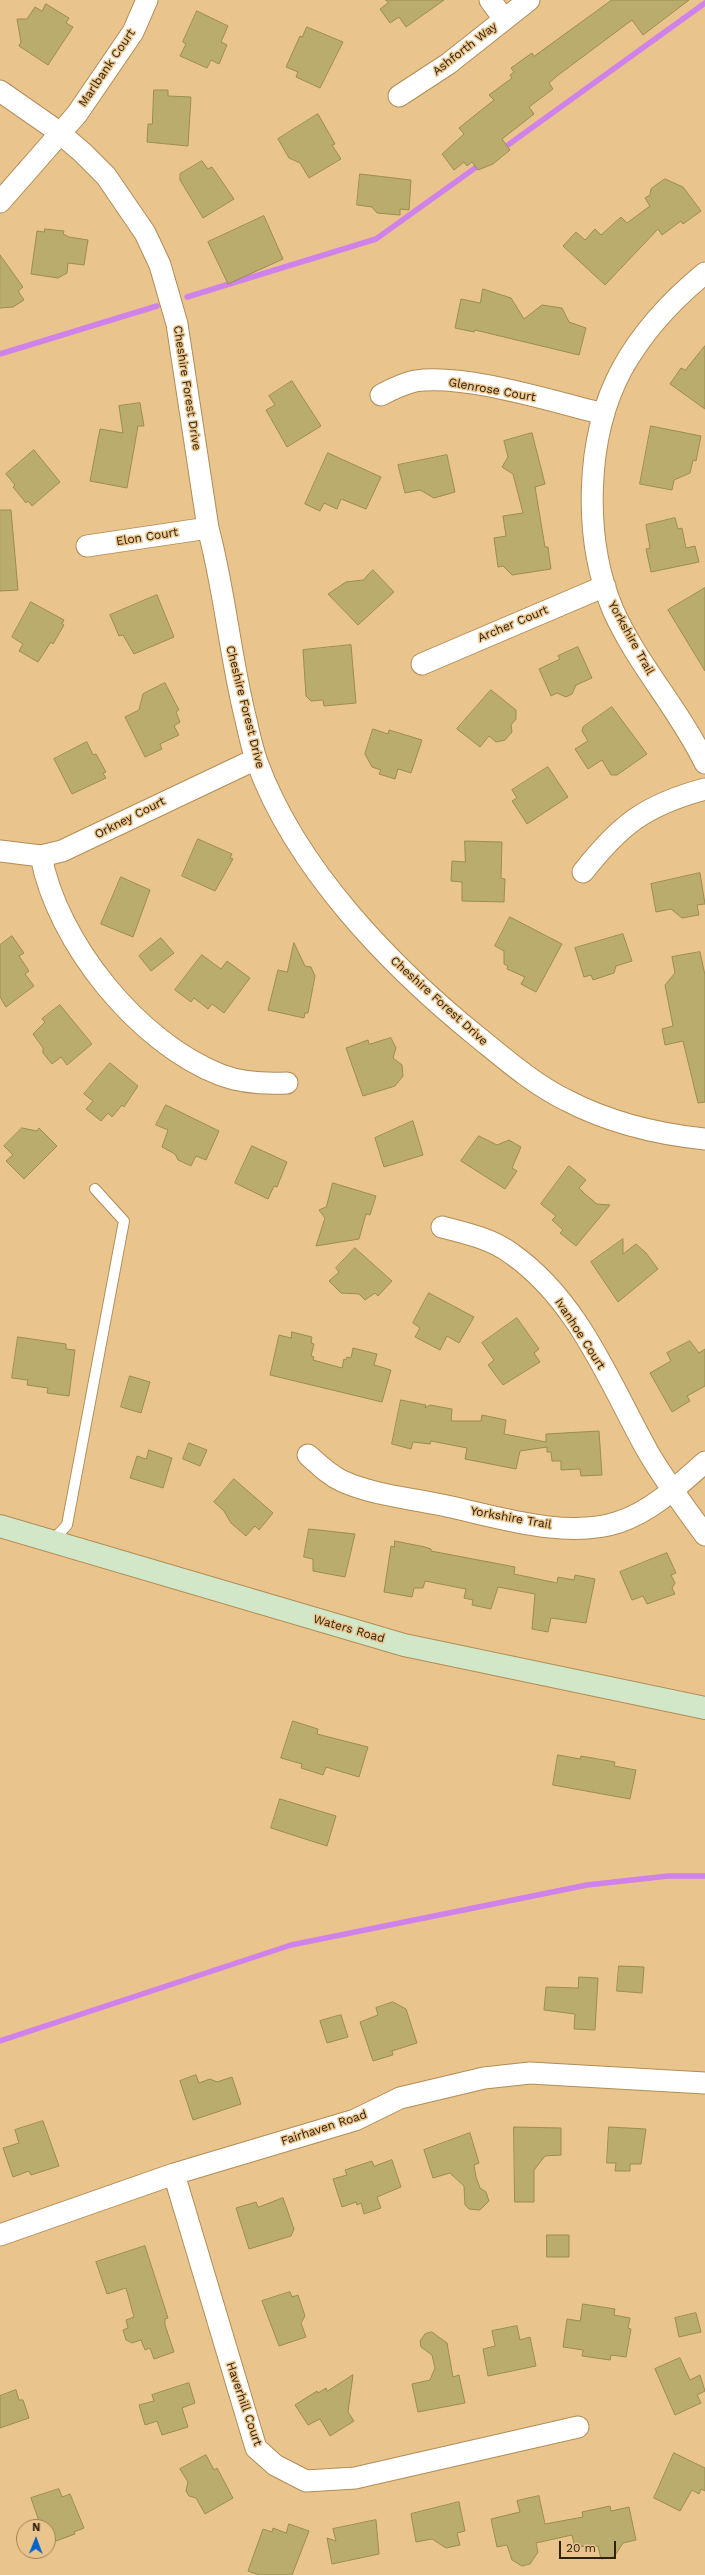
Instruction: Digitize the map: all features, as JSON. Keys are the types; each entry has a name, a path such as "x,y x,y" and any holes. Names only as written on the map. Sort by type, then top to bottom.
{"street":[{"name":"Marlbank Court","path":"0,202 61,133 133,32 147,0"},
{"path":"490,0 504,19"},
{"name":"Ashforth Way","path":"399,96 448,64 530,0"},
{"name":"Cheshire Forest Drive","path":"0,91 61,133 106,176 145,233 160,265 177,324 208,528 214,552 234,672 256,759 285,823 303,853 335,894 399,968 466,1028 508,1062 564,1099 587,1110 624,1124 661,1134 705,1139"},
{"name":"Yorkshire Trail","path":"705,273 665,308 635,348 622,370 604,414 594,465 592,510 598,561 605,586 626,633 696,743 705,763"},
{"name":"Glenrose Court","path":"381,395 400,385 416,381 454,382 536,397 604,414"},
{"name":"Elon Court","path":"87,546 208,528"},
{"name":"Archer Court","path":"422,664 605,586"},
{"name":"Orkney Court","path":"0,851 41,856 62,851 184,791 256,759"},
{"path":"582,872 618,831 638,816 685,795 705,789"},
{"path":"41,856 45,879 54,902 76,946 140,1022 159,1038 201,1066 222,1075 246,1082 287,1083"},
{"name":"Ivanhoe Court","path":"442,1227 490,1241 513,1254 550,1289 595,1352 650,1455 672,1490 705,1535"},
{"name":"Yorkshire Trail","path":"308,1455 324,1470 342,1480 368,1490 490,1515 566,1528 592,1527 618,1522 642,1512 672,1490 705,1462"},
{"name":"Waters Road","path":"0,1526 51,1543 77,1548 404,1645 705,1708"},
{"name":"Fairhaven Road","path":"0,2235 174,2174 355,2120 400,2098 506,2074 564,2074 705,2083"},
{"name":"Haverhill Court","path":"174,2174 256,2448 274,2465 306,2481 355,2478 578,2427"}],"lane":[{"path":"51,1543 67,1525 124,1221 95,1189"}],"building":[{"path":"386,0 444,0 406,27 399,17 390,23 380,9 388,3"},
{"path":"612,0 689,0 643,35 632,20 557,76 549,83 553,89 529,107 534,114 502,139 510,150 493,164 478,170 472,162 467,166 464,162 454,170 442,154 464,134 459,128 494,100 489,95 512,78 510,75 514,72 511,68 532,53 534,56"},
{"path":"46,4 69,18 66,23 73,27 48,65 19,46 21,42 17,19 27,19 35,7 42,11"},
{"path":"197,11 228,26 221,42 227,45 219,64 211,60 207,68 180,56 186,44 183,42"},
{"path":"307,27 343,42 320,88 296,77 298,72 286,67 300,36 302,37"},
{"path":"154,90 168,90 168,96 191,97 188,146 147,142 148,124 152,124"},
{"path":"318,114 335,144 332,145 341,159 309,178 300,163 289,158 278,139"},
{"path":"202,161 208,169 212,167 234,199 203,218 180,180 180,174"},
{"path":"360,174 411,180 409,210 400,209 400,215 377,213 372,207 357,205"},
{"path":"665,179 683,187 701,211 683,224 681,221 662,235 658,229 605,285 563,246 576,232 585,240 595,229 601,235 621,217 627,223 650,206 645,198 650,195 651,189"},
{"path":"264,216 283,259 228,284 208,242"},
{"path":"45,229 64,231 63,234 69,237 88,240 84,265 68,263 67,273 58,278 31,274 37,231 44,232"},
{"path":"0,255 23,287 18,291 24,300 13,307 0,308"},
{"path":"483,289 511,298 524,319 542,305 562,308 569,322 586,328 579,355 475,330 474,332 455,328 461,299 480,303"},
{"path":"705,346 705,409 670,384 681,368 685,370"},
{"path":"292,381 321,426 287,447 266,410 275,405 269,396"},
{"path":"140,403 144,426 138,426 127,488 90,481 100,429 123,433 119,406"},
{"path":"651,426 701,436 696,461 693,460 690,473 674,480 672,490 640,484"},
{"path":"532,433 545,484 535,487 545,547 548,547 551,569 512,575 503,566 498,567 494,538 506,536 503,516 523,513 513,474 502,467 508,457 504,441"},
{"path":"34,450 60,482 32,506 28,501 26,503 13,487 15,485 6,474"},
{"path":"328,453 381,477 366,509 341,499 337,509 324,503 320,511 305,504"},
{"path":"447,455 455,492 434,498 420,490 405,493 398,465"},
{"path":"0,510 11,510 18,590 0,591"},
{"path":"675,518 678,529 682,528 686,548 695,546 699,562 651,572 646,549 650,548 646,525"},
{"path":"373,570 394,592 358,625 328,594 346,582 363,580"},
{"path":"705,588 705,671 668,610"},
{"path":"157,595 174,637 134,654 123,635 119,636 110,615"},
{"path":"31,602 64,620 62,624 64,625 53,644 51,642 38,662 19,651 23,644 12,637"},
{"path":"351,645 356,703 324,706 323,700 311,701 306,696 303,650"},
{"path":"578,647 592,678 576,685 572,694 566,697 557,693 551,696 539,669 560,659 558,656"},
{"path":"165,683 179,710 176,712 180,722 174,726 179,735 160,744 162,749 145,757 125,717 139,710 143,694"},
{"path":"491,690 516,710 516,719 511,725 512,732 505,740 496,742 489,736 480,747 457,729"},
{"path":"612,707 647,754 617,775 611,775 602,760 588,769 575,749 588,741 582,731 583,727"},
{"path":"373,729 388,734 389,730 422,740 411,773 398,769 395,779 379,774 381,770 372,767 365,754"},
{"path":"87,742 93,755 96,754 106,772 103,773 106,778 72,794 54,759"},
{"path":"548,767 568,797 527,824 512,801 517,798 512,790"},
{"path":"198,839 232,854 230,858 233,859 215,891 182,876"},
{"path":"465,841 502,842 501,878 505,879 504,902 462,901 462,882 451,881 452,861 465,862"},
{"path":"700,873 705,904 697,905 699,915 682,918 671,909 656,912 651,884"},
{"path":"121,877 150,890 133,937 101,924"},
{"path":"510,917 562,944 536,992 521,984 525,977 507,969 508,966 504,964 504,951 495,946"},
{"path":"623,934 632,961 616,966 614,973 593,980 591,975 584,977 575,948"},
{"path":"12,936 24,953 19,956 29,971 25,974 34,986 6,1007 0,997 0,945"},
{"path":"161,938 174,953 151,971 139,956"},
{"path":"294,943 305,966 311,967 315,976 308,1013 305,1013 304,1018 268,1010 278,970 287,972"},
{"path":"700,952 705,975 705,1102 698,1103 683,1041 665,1045 662,1029 673,1026 665,985 675,973 672,957"},
{"path":"202,955 221,969 227,961 250,978 224,1013 212,1004 208,1009 194,998 191,1002 175,990"},
{"path":"60,1005 92,1044 67,1065 61,1057 52,1064 43,1053 43,1048 33,1034 45,1022 42,1019"},
{"path":"391,1038 396,1048 393,1058 402,1065 403,1076 395,1086 363,1096 346,1048 368,1040 369,1044"},
{"path":"110,1063 138,1086 124,1107 122,1105 112,1117 108,1113 101,1121 86,1109 93,1101 84,1094"},
{"path":"166,1105 219,1131 206,1160 196,1156 191,1166 178,1160 175,1154 162,1147 168,1130 156,1125"},
{"path":"413,1121 423,1155 384,1167 375,1138"},
{"path":"22,1128 37,1131 39,1128 57,1146 24,1179 6,1161 13,1155 4,1146"},
{"path":"479,1136 497,1145 509,1140 521,1147 512,1168 517,1171 505,1189 461,1161"},
{"path":"252,1146 287,1162 277,1187 274,1186 268,1199 235,1183"},
{"path":"569,1166 586,1180 579,1188 585,1194 597,1204 610,1205 576,1246 560,1233 563,1230 552,1220 556,1216 541,1204"},
{"path":"333,1183 376,1196 370,1215 366,1214 359,1239 316,1246 325,1218 319,1210 326,1207"},
{"path":"623,1239 623,1254 636,1244 646,1253 658,1269 618,1302 591,1262"},
{"path":"355,1248 392,1281 378,1296 375,1293 365,1300 359,1294 341,1293 329,1281 339,1272 336,1268"},
{"path":"429,1293 474,1317 459,1343 447,1336 440,1350 415,1337 420,1328 413,1323"},
{"path":"517,1318 539,1349 534,1353 540,1362 503,1385 488,1365 494,1360 482,1343"},
{"path":"292,1332 312,1337 311,1343 314,1344 311,1356 314,1357 313,1360 342,1368 344,1359 346,1360 347,1357 351,1358 353,1348 377,1354 374,1365 391,1370 382,1402 270,1375 279,1335 291,1338"},
{"path":"18,1337 66,1344 66,1349 75,1350 69,1396 47,1393 48,1388 27,1385 28,1380 12,1378"},
{"path":"690,1341 699,1353 705,1349 705,1386 687,1396 690,1401 672,1412 650,1373 671,1361 667,1353"},
{"path":"130,1376 150,1382 141,1413 121,1407"},
{"path":"401,1400 426,1405 425,1408 430,1405 452,1409 451,1421 481,1421 482,1415 506,1420 504,1434 546,1442 546,1434 599,1431 602,1475 581,1476 580,1469 561,1470 561,1461 552,1461 551,1452 547,1452 547,1447 520,1451 516,1469 465,1459 467,1448 431,1441 430,1444 413,1442 411,1449 392,1444"},
{"path":"189,1443 207,1450 200,1466 183,1459"},
{"path":"149,1450 172,1458 163,1488 130,1478 137,1456 146,1459"},
{"path":"234,1479 273,1513 259,1530 255,1526 246,1536 231,1523 224,1511 214,1502"},
{"path":"309,1529 355,1534 345,1577 313,1571 313,1559 304,1557"},
{"path":"395,1541 425,1547 431,1549 431,1551 515,1567 514,1574 557,1583 558,1577 574,1580 575,1575 595,1579 586,1623 551,1618 548,1632 532,1629 535,1594 498,1587 491,1609 472,1605 473,1600 464,1598 466,1589 425,1581 423,1588 414,1588 412,1597 384,1592 391,1546 394,1547"},
{"path":"667,1553 676,1573 671,1575 675,1583 672,1588 675,1594 647,1604 643,1596 632,1600 620,1572"},
{"path":"293,1721 318,1729 317,1734 368,1747 359,1777 326,1767 323,1775 301,1768 302,1764 281,1758"},
{"path":"558,1755 580,1759 581,1756 615,1762 614,1766 636,1770 630,1799 553,1785"},
{"path":"280,1799 336,1816 327,1846 271,1828"},
{"path":"619,1966 644,1967 642,1993 617,1991"},
{"path":"579,1977 598,1978 595,2030 574,2029 575,2014 544,2010 546,1987 578,1988"},
{"path":"393,2002 406,2009 417,2043 392,2051 393,2055 373,2061 360,2022 378,2015 376,2008"},
{"path":"341,2015 348,2037 327,2043 320,2021"},
{"path":"196,2075 199,2083 210,2079 217,2082 232,2077 241,2104 193,2120 180,2081"},
{"path":"43,2121 59,2166 31,2175 29,2171 13,2177 3,2148 19,2143 15,2130"},
{"path":"514,2127 561,2128 561,2155 545,2156 534,2170 534,2202 515,2202"},
{"path":"609,2127 646,2129 641,2164 630,2164 630,2171 615,2171 616,2163 607,2163"},
{"path":"470,2133 479,2163 474,2165 476,2177 480,2188 486,2192 489,2201 480,2210 469,2209 465,2205 464,2186 450,2173 433,2178 424,2150"},
{"path":"392,2160 401,2187 377,2197 381,2208 364,2214 361,2203 357,2205 356,2202 342,2207 333,2179 347,2175 345,2170 372,2161 374,2166"},
{"path":"283,2198 294,2229 291,2236 249,2249 236,2208 256,2202 258,2207"},
{"path":"547,2235 569,2235 569,2257 547,2257"},
{"path":"145,2246 168,2318 165,2319 165,2325 174,2352 154,2359 150,2348 145,2350 141,2340 132,2343 126,2340 123,2330 128,2328 126,2320 134,2317 126,2288 107,2294 96,2262"},
{"path":"290,2292 292,2297 298,2295 305,2316 301,2323 306,2337 279,2346 262,2301"},
{"path":"583,2304 615,2309 614,2315 630,2318 628,2328 631,2329 626,2357 611,2355 610,2360 582,2356 583,2350 563,2347 567,2319 580,2321"},
{"path":"696,2313 701,2332 679,2337 675,2318"},
{"path":"517,2326 520,2340 530,2337 536,2366 488,2376 483,2349 495,2346 492,2331"},
{"path":"432,2332 447,2343 453,2377 459,2375 465,2403 418,2412 412,2384 430,2380 435,2368 432,2355 421,2347 420,2341 425,2334"},
{"path":"680,2358 690,2380 700,2375 705,2391 697,2395 701,2403 675,2415 655,2369"},
{"path":"353,2375 348,2412 354,2421 330,2436 320,2419 308,2425 295,2405 317,2391 318,2393 326,2388 327,2391"},
{"path":"189,2383 195,2403 182,2408 188,2427 162,2435 157,2421 145,2425 139,2405 154,2401 152,2395"},
{"path":"16,2390 19,2400 23,2400 29,2418 0,2428 0,2396"},
{"path":"674,2453 705,2468 705,2491 701,2489 699,2494 692,2490 680,2511 654,2498"},
{"path":"206,2455 214,2470 217,2468 233,2498 205,2514 196,2498 189,2496 186,2491 188,2482 180,2469"},
{"path":"59,2489 62,2497 70,2494 84,2528 74,2532 75,2534 56,2541 56,2519 38,2519 31,2498"},
{"path":"539,2496 545,2524 583,2517 582,2512 610,2506 611,2511 629,2507 636,2540 623,2543 614,2557 601,2559 598,2546 589,2548 589,2545 575,2548 572,2535 536,2543 538,2552 530,2564 522,2566 512,2560 507,2545 497,2547 491,2519 520,2512 517,2501"},
{"path":"459,2502 465,2531 457,2533 460,2545 446,2548 432,2539 416,2542 411,2514"},
{"path":"376,2520 379,2554 332,2564 327,2538 336,2541 333,2529"},
{"path":"289,2524 309,2531 292,2575 259,2575 248,2571 263,2529 272,2532 273,2528 286,2533"}],"waterway":[{"path":"501,150 705,3"},
{"path":"187,297 376,239 482,163"},
{"path":"0,354 157,306"},
{"path":"0,2041 291,1945 587,1885 668,1876 705,1876"}]}
